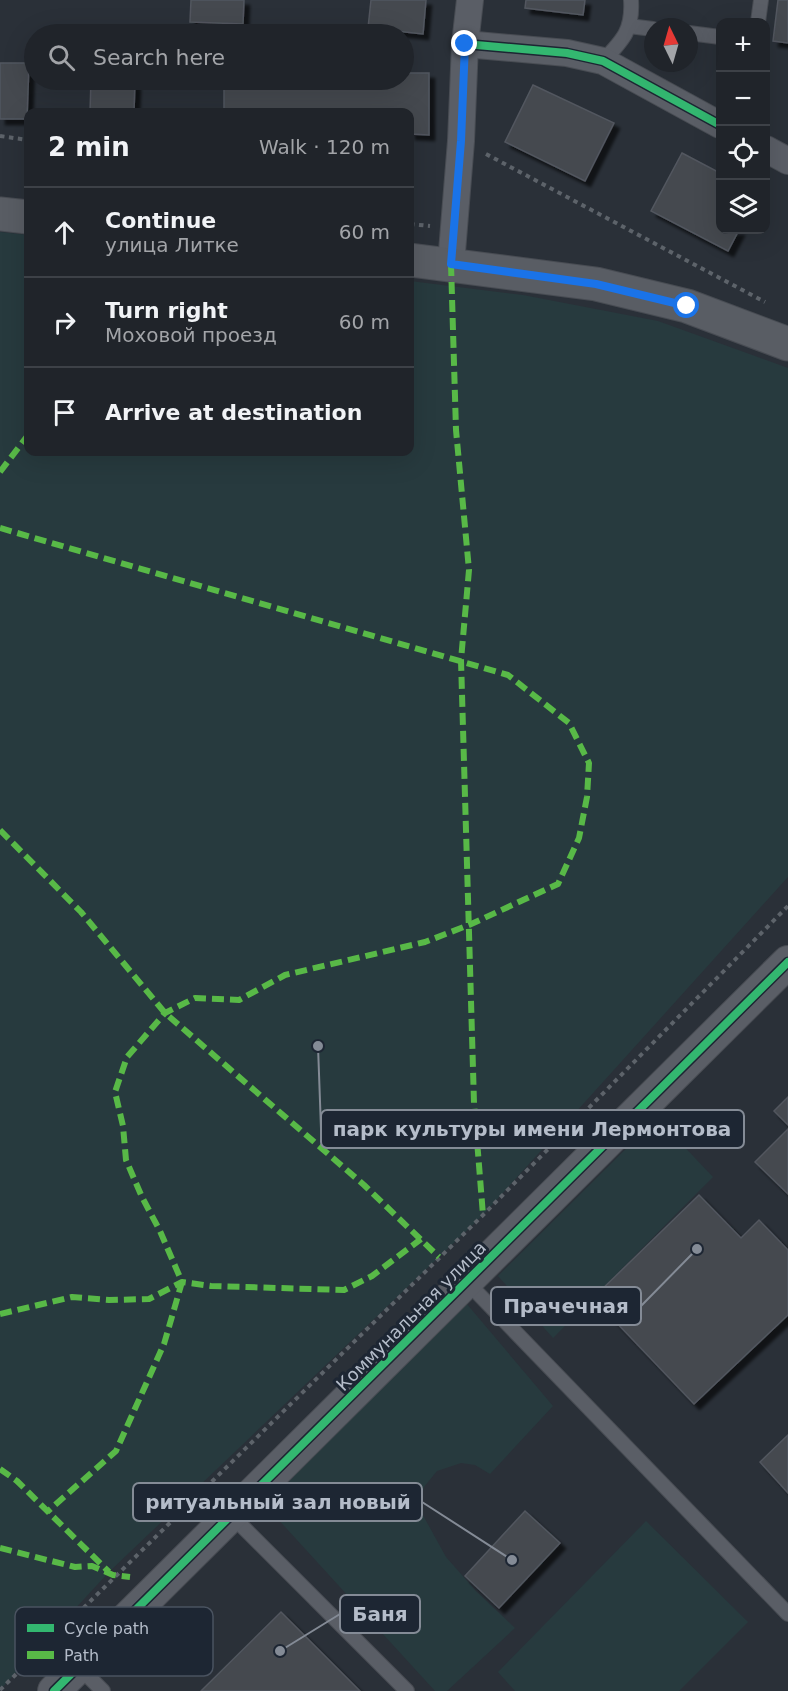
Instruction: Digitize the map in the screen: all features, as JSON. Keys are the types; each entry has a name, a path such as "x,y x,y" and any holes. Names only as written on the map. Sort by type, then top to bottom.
{"main road":[{"path":"0,214 24,217"},
{"path":"414,260 596,284 687,306 788,344"}],"street":[{"path":"451,264 461,141 465,44 471,0"},
{"path":"465,44 567,53 603,61 716,123"},
{"path":"770,152 788,161"},
{"name":"Коммунальная улица","path":"138,1607 788,962"},
{"name":"Коммунальная улица","path":"54,1691 69,1676"}],"lane":[{"path":"603,61 624,38 632,17 631,0"},
{"path":"759,18 761,0"},
{"path":"629,26 644,27"},
{"path":"698,34 716,36"},
{"path":"466,1281 788,1614"},
{"path":"231,1515 407,1691"},
{"path":"89,1676 103,1691"}],"path":[{"path":"0,136 24,139"},
{"path":"461,141 767,303"},
{"path":"84,1607 483,1215 788,906"},
{"path":"0,1690 15,1675"}],"green space":[{"path":"0,232 24,235 24,456 414,456 414,281 523,295 658,321 788,368 788,877 483,1215 109,1572 77,1607 15,1607 15,1674 0,1690"},
{"path":"657,1118 713,1177 553,1338 498,1276"},
{"path":"466,1303 553,1406 490,1474 475,1465 461,1463 437,1471 424,1487 419,1508 446,1557 476,1591 515,1628 447,1691 435,1691 265,1505"},
{"path":"646,1521 748,1622 679,1691 515,1691 498,1672"}],"building":[{"path":"191,0 244,0 243,24 190,22"},
{"path":"371,0 426,0 423,34 414,33 414,24 368,24"},
{"path":"526,0 585,0 583,15 525,8"},
{"path":"778,0 788,0 788,43 773,41"},
{"path":"0,63 24,63 24,90 28,90 27,108 24,108 24,119 0,119"},
{"path":"414,73 429,73 429,135 414,134 414,108 224,108 224,90 414,90"},
{"path":"533,85 614,123 585,181 505,142"},
{"path":"91,90 135,90 134,108 90,108"},
{"path":"682,153 716,171 716,234 737,234 728,251 651,211"},
{"path":"788,1097 788,1125 774,1111"},
{"path":"788,1129 788,1194 755,1162"},
{"path":"699,1195 741,1238 759,1220 788,1250 788,1315 694,1404 593,1298"},
{"path":"788,1435 788,1493 760,1462"},
{"path":"525,1511 560,1543 499,1608 465,1576"},
{"path":"281,1612 360,1691 201,1691"}],"marked path":[{"path":"451,264 456,430 469,570 461,660 474,1103 483,1215"},
{"path":"0,472 24,440"},
{"path":"0,528 508,675 569,723 589,763 587,797 579,838 558,884 469,925 425,942 285,975 239,1000 195,998 165,1013 127,1057 115,1092 123,1126 126,1160 182,1282 164,1344 116,1451 47,1512"},
{"path":"0,830 81,912 165,1013 364,1185 439,1257"},
{"path":"0,1314 72,1297 109,1300 149,1299 182,1282 211,1286 344,1290 372,1276 421,1239"},
{"path":"0,1469 17,1481 109,1572"},
{"path":"0,1548 75,1567 92,1566 113,1575 130,1577"}],"cycle path":[{"path":"465,44 567,53 603,61 716,123"},
{"path":"139,1607 788,962"},
{"path":"54,1691 69,1676"}],"place":[{"name":"парк культуры имени Лермонтова","path":"318,1046"},
{"name":"Прачечная","path":"697,1249"},
{"name":"ритуальный зал новый","path":"512,1560"},
{"name":"Баня","path":"280,1651"}],"route":[{"path":"465,44 461,141 451,264 596,284 687,306"}]}
